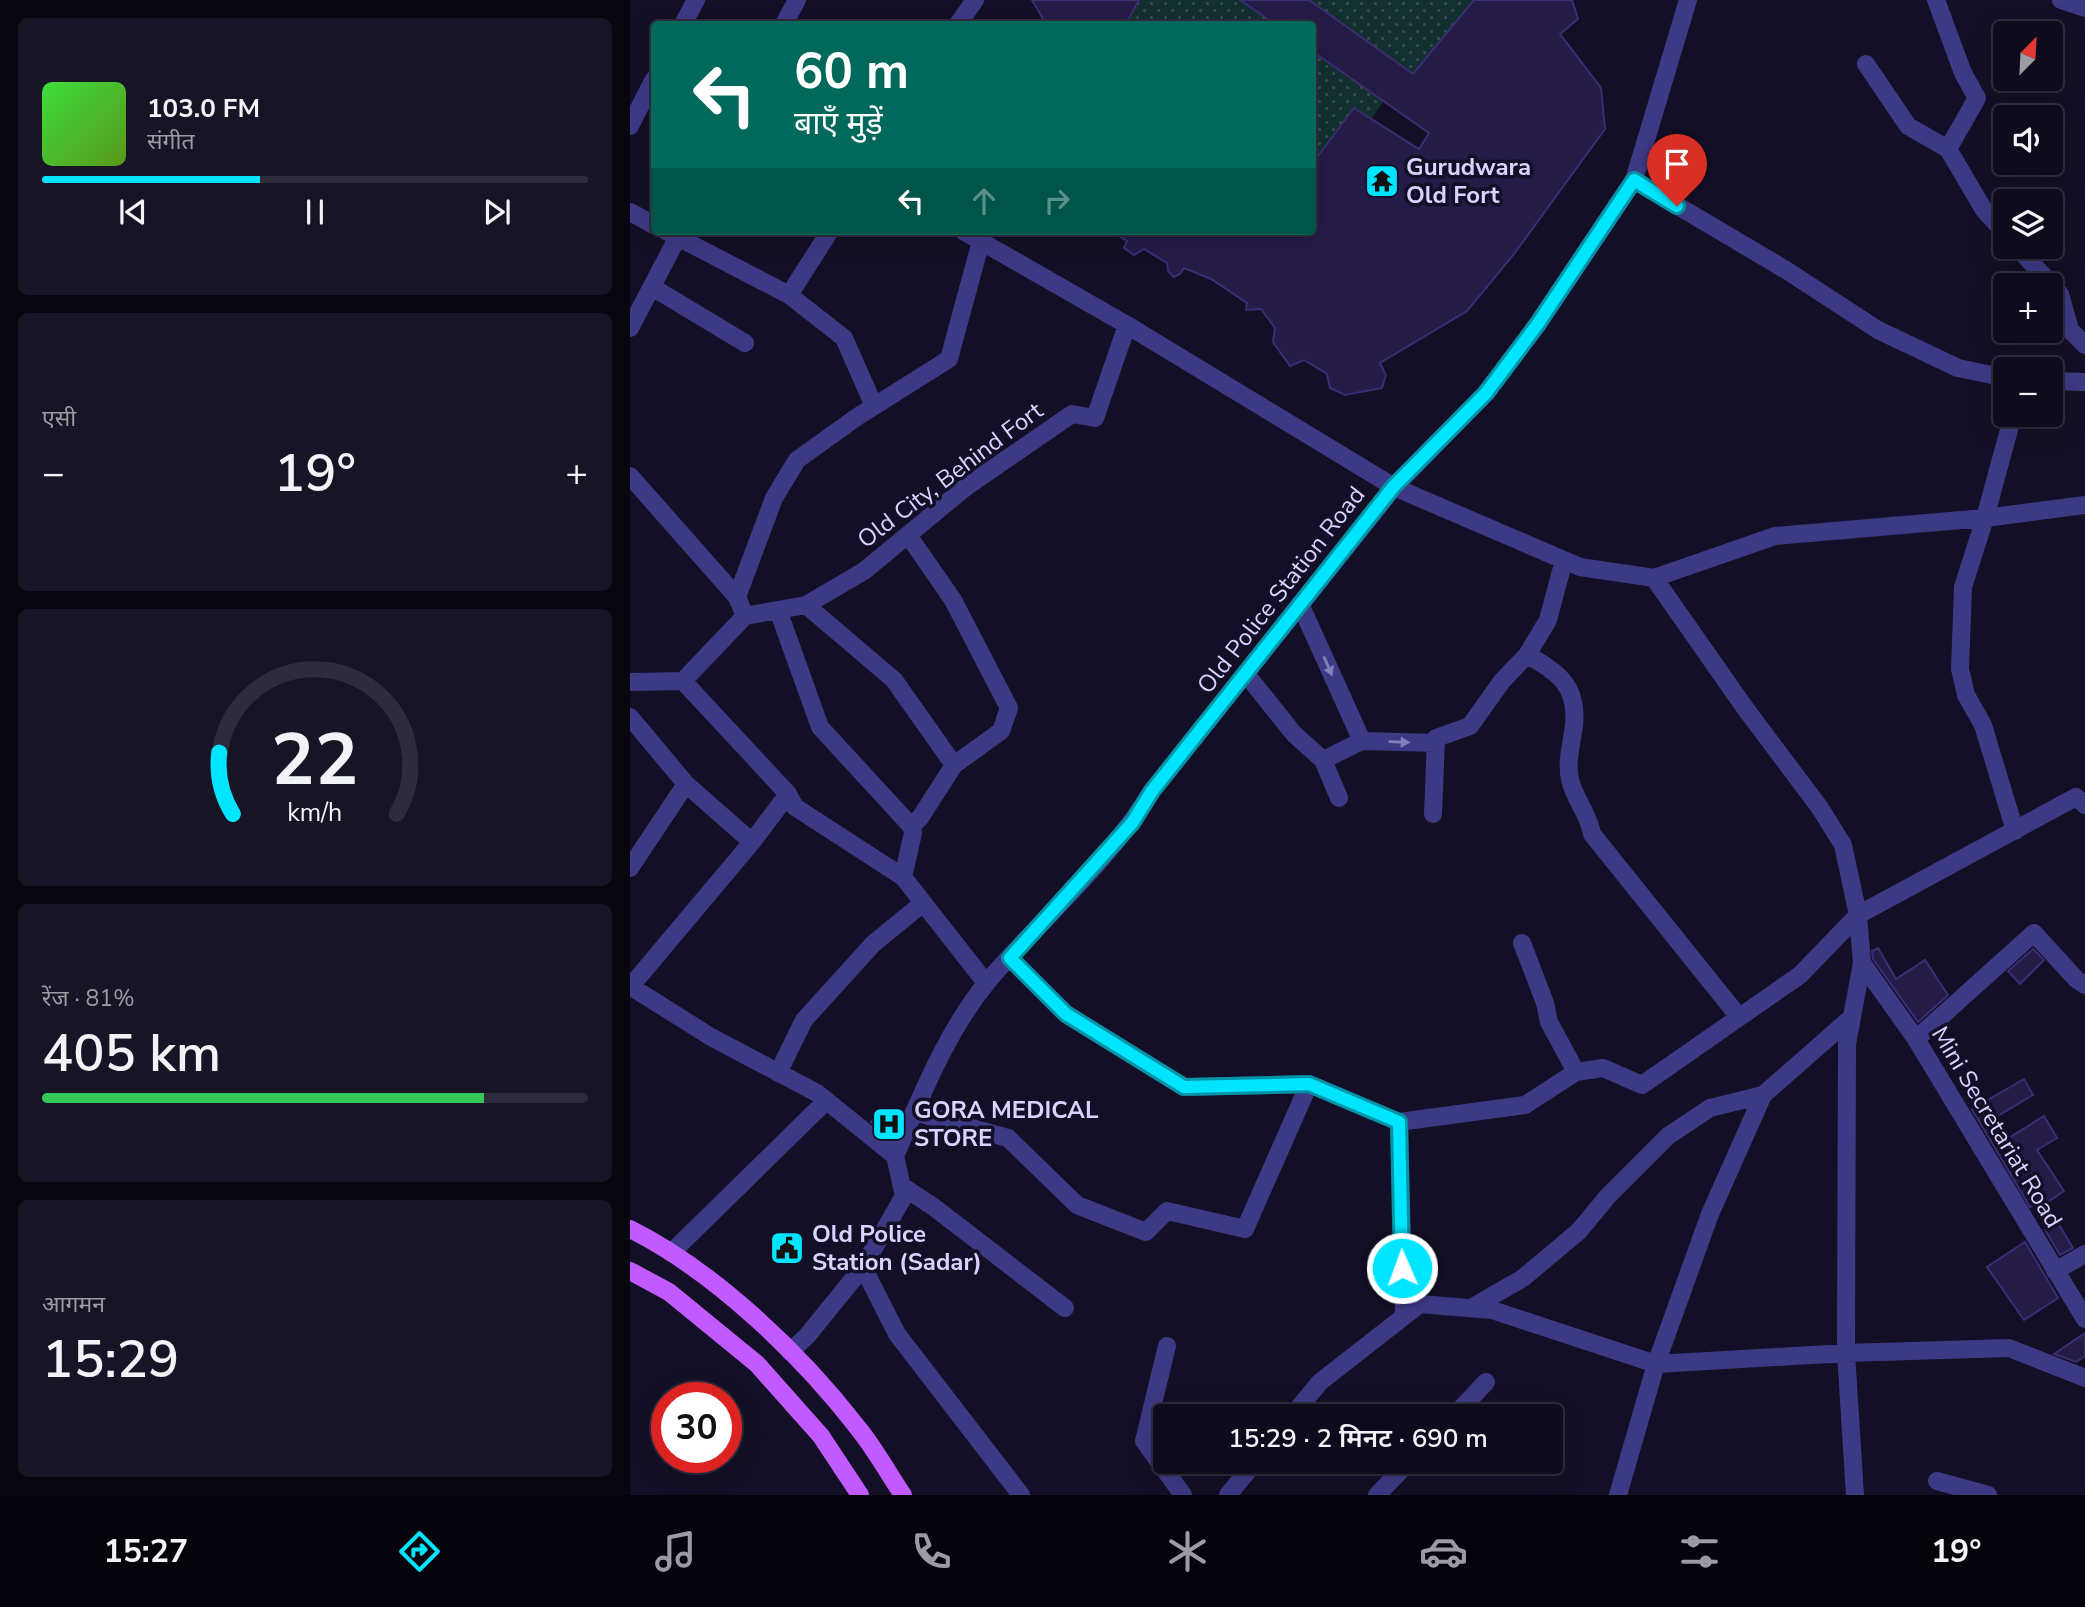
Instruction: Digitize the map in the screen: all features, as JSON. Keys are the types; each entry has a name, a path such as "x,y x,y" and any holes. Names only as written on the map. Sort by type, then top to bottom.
{"main road":[{"path":"630,1229 708,1278 790,1352 859,1429 903,1495"},
{"path":"630,1272 669,1292 757,1364 821,1436 860,1495"}],"street":[{"path":"685,21 696,0"},
{"path":"786,21 797,0"},
{"path":"959,21 975,0"},
{"path":"1936,0 1963,73 1977,98 1948,149"},
{"path":"2061,0 2085,8"},
{"name":"Old Police Station Road","path":"895,1156 949,1040 986,984 1132,823 1152,791 1394,486 1486,393 1537,325 1634,180 1687,1"},
{"path":"1866,64 1908,126 1948,149 1984,210 1993,220"},
{"path":"630,126 651,85"},
{"path":"1634,180 1786,270 1878,330 1958,368 1993,375"},
{"path":"630,212 651,223"},
{"path":"630,328 652,287 674,235"},
{"path":"679,235 789,295 844,338 873,407"},
{"path":"789,295 827,235"},
{"path":"970,235 1394,486 1580,567 1654,578 1775,536 1985,519 2085,505"},
{"path":"737,597 774,498 797,460 873,407 950,359 981,241"},
{"path":"2028,259 2060,294 2070,330 2085,345"},
{"path":"652,287 746,343"},
{"name":"Old City, Behind Fort","path":"745,616 806,605 864,571 966,487 1072,414 1095,418 1126,325"},
{"path":"2063,381 2085,382"},
{"path":"2010,427 1963,587 1960,669 1966,695 1983,725 2015,831"},
{"path":"630,476 737,597 745,616 684,681 630,682"},
{"path":"908,535 953,600 1009,708 1001,731 954,765 920,818 911,826"},
{"path":"1433,814 1436,738 1470,726 1502,681 1527,655 1548,620 1564,560"},
{"path":"1654,578 1745,708 1820,808 1843,845 1858,915 1862,963 1847,1044 1846,1353 1855,1495"},
{"path":"1300,604 1362,741"},
{"path":"806,605 894,680 954,765"},
{"path":"778,610 820,726 911,826 913,834 903,877"},
{"path":"1527,655 1553,669 1574,697 1574,724 1569,753 1570,781 1590,823 1592,834 1739,1017"},
{"path":"1245,674 1294,734 1323,760 1339,798"},
{"path":"684,681 788,794 795,807 903,877 986,984"},
{"path":"630,717 686,784 752,842"},
{"path":"1323,760 1362,741 1436,743"},
{"path":"630,868 686,784"},
{"path":"788,794 752,842 630,986 710,1037 826,1101 895,1156 904,1196 863,1267 807,1336 790,1352"},
{"path":"1010,958 1066,1014 1184,1087 1309,1084 1399,1122 1525,1105 1576,1072 1603,1068 1642,1085 1800,975 1858,915 2076,797 2085,804"},
{"path":"778,1073 804,1020 873,944 923,903"},
{"path":"1916,1039 2034,933 2076,979 2085,985"},
{"path":"1522,943 1545,1003 1549,1022 1576,1072"},
{"name":"Mini Secretariat Road","path":"1862,963 1916,1039 2085,1319"},
{"path":"1618,1495 1656,1364 1710,1214 1763,1095 1852,1017"},
{"path":"914,1112 1008,1138 1077,1205 1146,1232 1167,1211 1245,1229 1309,1084"},
{"path":"1471,1308 1523,1278 1578,1231 1608,1196 1668,1136 1710,1108 1763,1095"},
{"path":"671,1253 826,1101"},
{"path":"1399,1122 1404,1316"},
{"path":"902,1186 935,1208 1065,1308"},
{"path":"2055,1271 2085,1254"},
{"path":"863,1267 897,1334 1021,1495"},
{"path":"1302,1404 1320,1382 1420,1304 1492,1310 1656,1364 1846,1353 2009,1348 2085,1378"},
{"path":"1167,1346 1143,1441 1183,1495"},
{"path":"1465,1404 1486,1382"},
{"path":"1228,1495 1245,1474"},
{"path":"1377,1495 1397,1474"},
{"path":"1937,1481 1988,1495"}],"green space":[{"path":"1139,0 1240,0 1271,21 1128,21"},
{"path":"1309,0 1474,0 1413,74"},
{"path":"1316,53 1384,101 1371,119 1353,109 1316,160"}],"building":[{"path":"1032,0 1139,0 1128,21 1044,21"},
{"path":"1240,0 1309,0 1413,74 1474,0 1572,0 1578,19 1560,34 1601,88 1605,129 1514,254 1467,311 1380,363 1386,375 1382,388 1345,395 1330,388 1327,374 1304,360 1290,366 1273,342 1275,328 1261,309 1246,310 1247,303 1211,279 1184,268 1174,277 1168,271 1167,263 1144,249 1134,255 1124,248 1127,241 1117,235 1316,235 1316,159 1354,108 1419,149 1429,133 1316,54 1316,21 1271,21"},
{"path":"1878,948 1896,979 1925,960 1948,995 1918,1022 1873,959 1872,951"},
{"path":"2033,949 2044,960 2020,984 2008,971"},
{"path":"2024,1079 2033,1095 1991,1120 2004,1141 2044,1116 2057,1138 2037,1150 2064,1191 2048,1202 2045,1198 2030,1207 1972,1109"},
{"path":"901,1114 891,1138 871,1122 874,1119"},
{"path":"2058,1223 2073,1248 2060,1255 2045,1230"},
{"path":"2025,1242 2058,1298 2024,1320 1987,1267"},
{"path":"2085,1333 2085,1356 2076,1362 2054,1354"}],"place":[{"name":"Gurudwara Old Fort","path":"1382,181"},
{"name":"GORA MEDICAL STORE","path":"889,1124"},
{"name":"Old Police Station (Sadar)","path":"787,1248"}],"route":[{"path":"1402,1268 1399,1122 1309,1084 1184,1087 1066,1014 1010,958 1132,823 1152,791 1394,486 1486,393 1537,325 1634,180 1677,206"}]}
